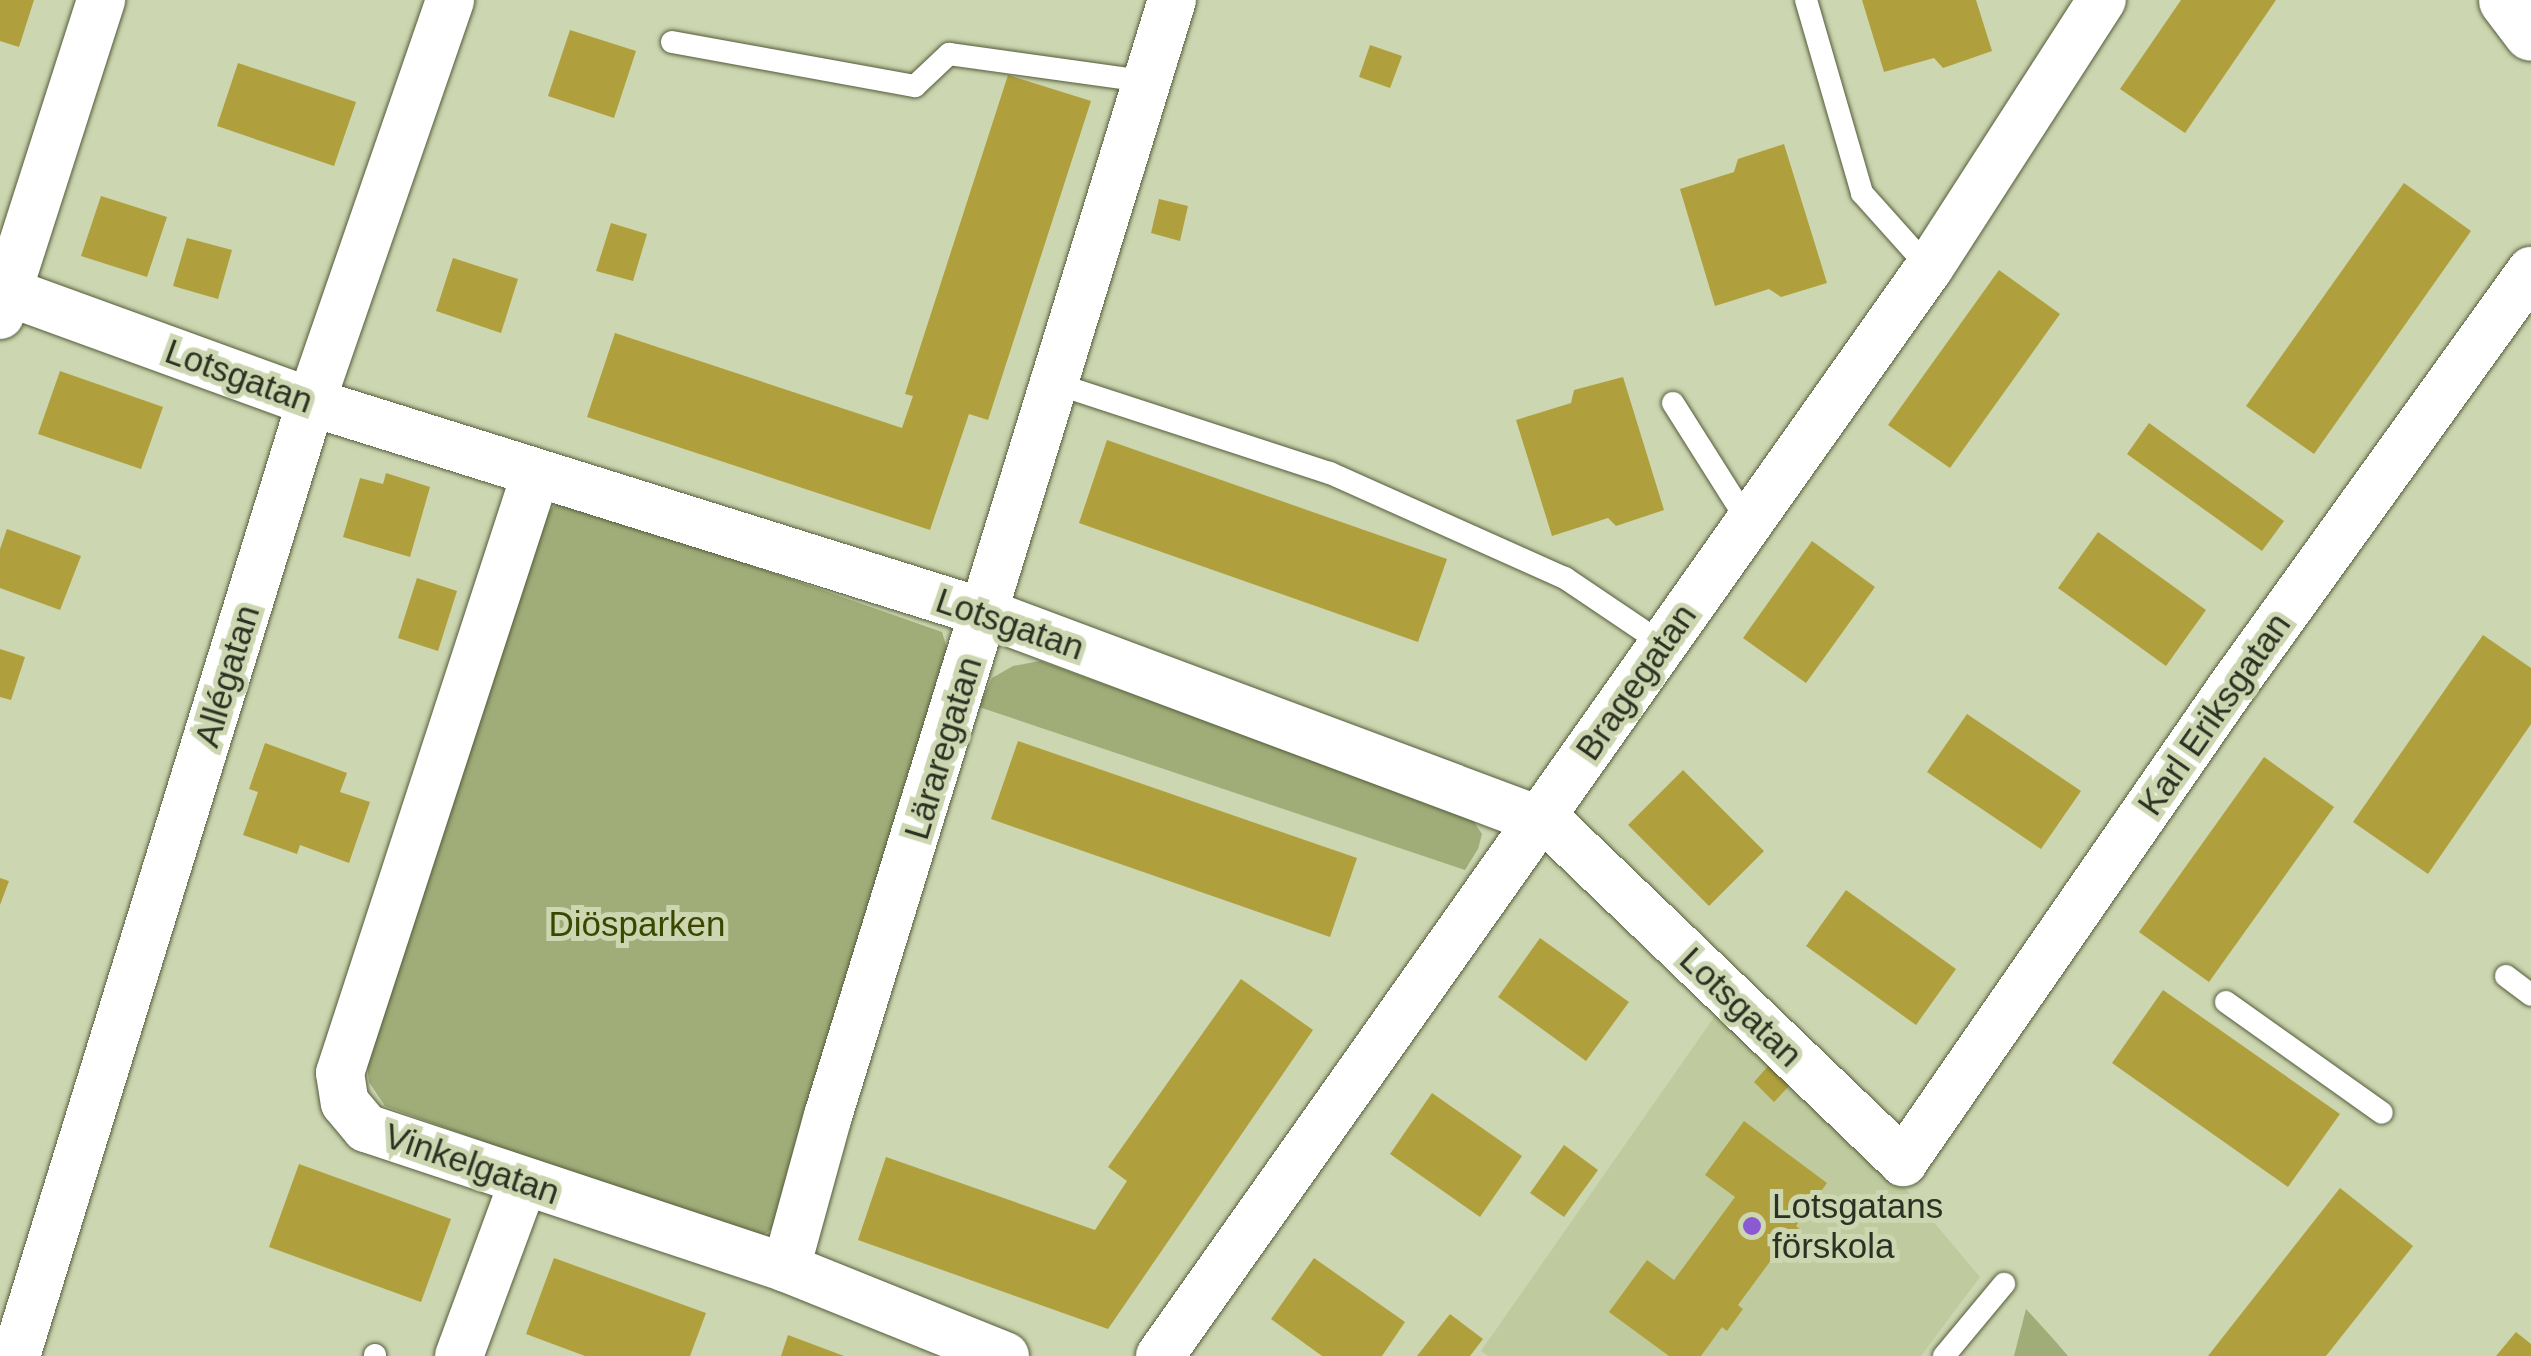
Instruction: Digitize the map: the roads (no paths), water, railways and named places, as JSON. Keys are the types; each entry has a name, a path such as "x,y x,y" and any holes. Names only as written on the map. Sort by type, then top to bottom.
{"street":[{"path":"2,299 101,0"},
{"name":"Allégatan","path":"16,1356 312,402 450,0"},
{"name":"Läraregatan","path":"786,1268 828,1116 1172,0"},
{"name":"Bragegatan","path":"1160,1356 1929,268 2102,0"},
{"path":"2506,0 2531,33"},
{"name":"Karl Eriksgatan","path":"1903,1162 2230,688 2531,271"},
{"name":"Lotsgatan","path":"2,299 312,402 985,613 1538,820 1554,828 1903,1162"},
{"name":"Vinkelgatan","path":"536,473 340,1073 345,1103 366,1128 786,1268 1005,1356"},
{"path":"460,1356 523,1183"}],"lane":[{"path":"1806,0 1862,193 1929,268"},
{"path":"672,42 915,86 949,54 1144,81"},
{"path":"1054,383 1330,474 1565,578 1663,644"},
{"path":"1673,403 1748,523"},
{"path":"2506,976 2531,996"},
{"path":"2226,1002 2382,1113"},
{"path":"1944,1356 2004,1284"}],"place":[{"name":"Lotsgatans förskola","path":"1752,1226"}],"park label":[{"name":"Diösparken","path":"637,924"}]}
